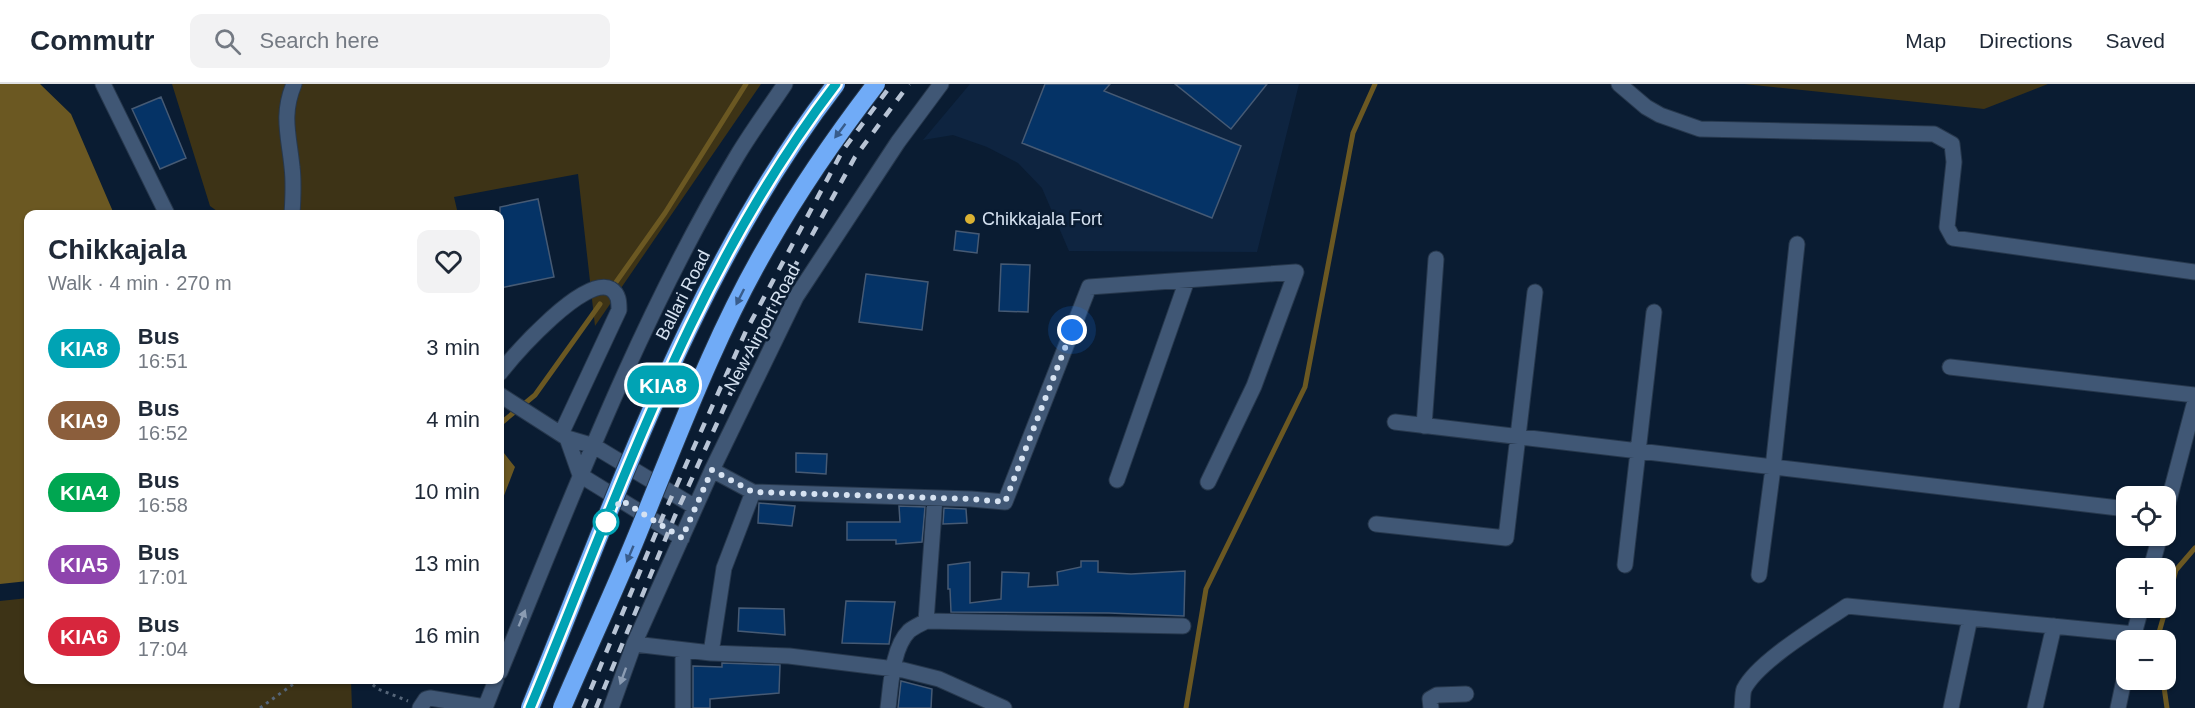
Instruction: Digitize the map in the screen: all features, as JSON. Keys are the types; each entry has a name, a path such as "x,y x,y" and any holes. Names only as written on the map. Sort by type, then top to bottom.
{"highway":[{"name":"Ballari Road","path":"530,708 683,340 719,267 761,194 803,127 836,84"},
{"path":"562,708 630,552 711,355 738,300 766,247 835,137 876,84"}],"street":[{"path":"103,84 165,210"},
{"path":"292,210 293,170 285,127 286,108 294,84"},
{"path":"504,662 616,391 680,260 737,155 785,84"},
{"name":"New Airport Road","path":"611,708 634,644 695,507 796,297 897,142 940,84"},
{"path":"1619,84 1646,107 1660,115 1700,129 1934,134 1952,144 1954,162 1947,227 1953,238 2195,272"},
{"path":"1758,575 1773,468 1797,244"},
{"path":"1424,426 1436,259"},
{"path":"712,470 753,492 1005,502 1089,287 1296,272 1254,386 1208,482"},
{"path":"1117,480 1187,280"},
{"path":"504,368 520,349 582,294 599,287 613,290 618,296 619,310 564,436 580,475 682,538"},
{"path":"1376,524 1506,538 1535,292"},
{"path":"1624,565 1654,312"},
{"path":"1950,367 2195,395"},
{"path":"504,398 564,436 594,446 695,507"},
{"path":"2173,486 2195,402"},
{"path":"1395,422 2116,508"},
{"path":"711,653 724,568 753,492"},
{"path":"926,621 935,498"},
{"path":"1743,708 1743,691 1769,662 1847,606 2054,626 2116,635"},
{"path":"1951,708 1970,618"},
{"path":"888,708 892,669 900,645 909,631 926,621 1183,626"},
{"path":"2035,708 2054,626"},
{"path":"634,644 711,653 789,656 892,669 939,679 1004,708"},
{"path":"683,650 683,708"},
{"path":"420,707 426,699 430,698 485,708 494,684"},
{"path":"2118,708 2122,690"},
{"path":"1431,708 1430,699 1437,695 1466,694"}],"path":[{"path":"260,708 293,684"},
{"path":"372,684 378,689 420,707"}],"shaded area":[{"path":"0,84 40,84 71,114 112,210 24,210 24,581 0,584"},
{"path":"172,84 761,84 595,326 578,174 454,197 457,210 216,210 210,206"},
{"path":"970,84 1299,84 1257,252 1069,251 1042,188 1018,163 987,147 953,135 923,140"},
{"path":"1744,84 2048,84 1984,109"},
{"path":"504,453 515,467 504,496"},
{"path":"24,598 24,684 351,684 352,708 0,708 0,601"}],"building":[{"path":"1045,84 1110,84 1104,91 1241,146 1212,218 1022,143"},
{"path":"1175,84 1267,84 1231,129"},
{"path":"161,97 186,158 160,169 132,109"},
{"path":"538,199 554,277 504,287 504,210 500,210 500,207"},
{"path":"956,231 979,234 977,253 954,250"},
{"path":"1001,264 1030,265 1028,312 999,311"},
{"path":"866,274 928,282 922,330 859,322"},
{"path":"796,453 827,454 826,474 796,472"},
{"path":"759,503 795,506 792,526 758,523"},
{"path":"899,506 925,507 922,542 896,544 896,540 847,540 847,522 900,522"},
{"path":"944,508 966,509 967,523 943,524"},
{"path":"1081,561 1098,561 1098,572 1131,574 1185,571 1184,616 951,612 948,565 970,562 970,603 1001,599 1002,572 1029,573 1028,587 1058,585 1057,572 1081,567"},
{"path":"846,601 895,602 889,644 842,643"},
{"path":"739,608 784,609 785,635 738,631"},
{"path":"722,663 780,665 779,693 710,699 710,708 693,708 693,666 722,667"},
{"path":"901,681 932,689 931,708 898,708"}],"waterway":[{"path":"614,285 665,213 746,84"},
{"path":"1186,708 1206,589 1305,387 1353,133 1375,84"},
{"path":"504,421 535,395 600,304"},
{"path":"2176,570 2195,548"},
{"path":"2160,630 2163,618"},
{"path":"2164,690 2167,708"}],"railway":[{"path":"583,708 663,516 746,331 843,150 892,84"},
{"path":"596,708 674,518 757,335 855,157 909,84"}],"bus line":[{"name":"KIA8","path":"530,708 683,340 719,267 761,194 803,127 836,84"}],"place":[{"name":"Chikkajala Fort","path":"970,219"}],"route":[{"path":"606,522 621,500 682,538 712,470 753,492 1005,502 1072,330"}]}
